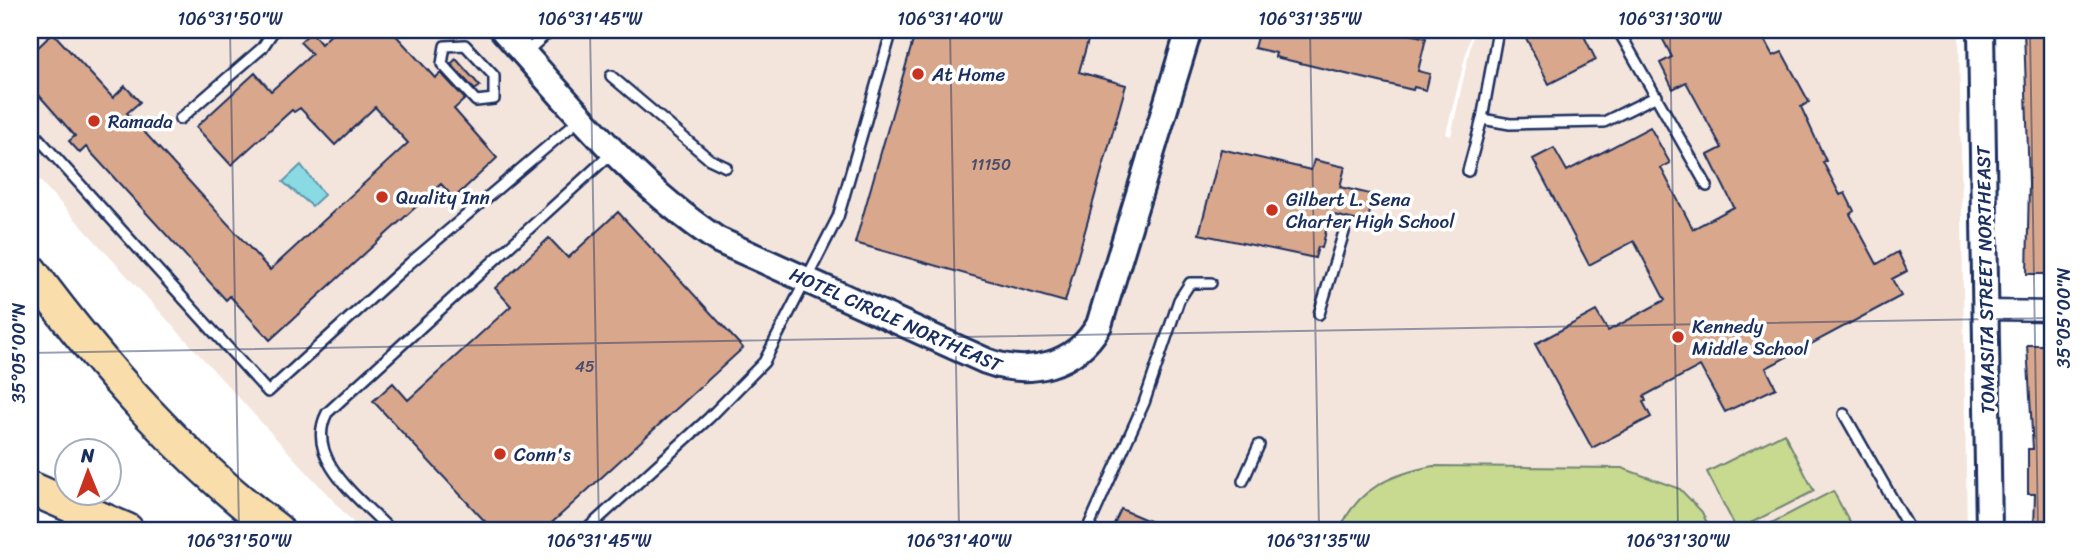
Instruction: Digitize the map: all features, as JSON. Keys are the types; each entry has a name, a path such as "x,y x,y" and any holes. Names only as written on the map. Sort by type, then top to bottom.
{"highway":[{"path":"30,270 90,350 156,424 192,459 277,530"},
{"path":"30,488 127,530"}],"street":[{"name":"HOTEL CIRCLE NORTHEAST","path":"503,30 614,151 682,216 718,240 998,366 1037,368 1072,354 1088,342 1100,325 1189,30"},
{"name":"TOMASITA STREET NORTHEAST","path":"1981,30 1989,530"},
{"path":"1986,310 2053,311"}],"lane":[{"path":"180,119 262,48 274,30"},
{"path":"524,54 551,30"},
{"path":"586,530 757,372 772,350 838,217 892,30"},
{"path":"1468,171 1482,119 1498,30"},
{"path":"1618,30 1707,186"},
{"path":"444,46 465,46 494,76 494,99 476,101 443,64 444,46"},
{"path":"611,76 709,159 726,167"},
{"path":"1482,119 1510,124 1604,122 1657,96"},
{"path":"30,129 268,392 410,263 582,117"},
{"path":"390,530 328,463 320,439 327,414 614,151"},
{"path":"1320,314 1345,232"},
{"path":"1087,530 1144,403 1183,292 1190,283 1211,283"},
{"path":"1844,414 1910,530"},
{"path":"1243,481 1259,445"}],"shaded area":[{"path":"30,30 1472,30 1446,134 1451,136 1474,30 1959,30 1967,530 360,530 30,170"}],"green space":[{"path":"1784,433 1814,491 1737,530 1707,472"},
{"path":"1433,466 1622,468 1680,489 1702,512 1710,530 1340,530 1356,504 1377,486 1403,474"},
{"path":"1833,491 1854,530 1758,530"}],"water":[{"path":"301,165 324,195 312,206 283,182"}],"building":[{"path":"336,30 391,30 435,78 441,73 465,99 454,109 497,158 454,198 441,184 270,340 230,296 226,300 86,147 80,153 69,141 75,136 30,85 30,55 53,33 113,98 125,86 140,102 127,113 270,270 408,143 375,107 335,145 300,108 294,112 292,110 231,165 196,127 255,73 271,91 312,54 300,42 311,32 321,44"},
{"path":"916,30 1091,30 1079,72 1126,85 1065,302 855,243"},
{"path":"1259,30 1393,30 1426,38 1418,71 1430,74 1426,90 1414,87 1413,90 1275,57 1276,53 1254,48"},
{"path":"1522,30 1581,30 1596,60 1549,84"},
{"path":"1658,30 1759,30 1773,56 1782,52 1809,102 1801,107 1826,161 1823,162 1840,195 1845,193 1854,211 1850,214 1877,264 1898,252 1907,271 1892,279 1901,296 1766,368 1776,388 1725,412 1700,366 1644,396 1646,401 1643,402 1651,417 1592,448 1535,344 1596,311 1608,331 1665,300 1634,241 1589,265 1533,159 1554,148 1567,171 1650,127 1670,163 1661,168 1693,229 1734,207 1708,155 1722,148 1686,82 1673,89 1660,63 1672,57"},
{"path":"2024,30 2053,30 2053,274 2027,274 2029,183"},
{"path":"456,59 480,86 475,90 451,64"},
{"path":"1221,149 1311,170 1314,160 1345,167 1340,187 1374,195 1367,223 1330,214 1322,248 1318,247 1315,258 1199,234"},
{"path":"618,212 743,348 544,530 493,530 373,401 393,383 408,400 511,306 495,288 549,238 568,258"},
{"path":"2027,345 2053,345 2053,530 2034,530 2035,494 2028,494 2028,449 2033,449"},
{"path":"1121,509 1170,530 1111,530"}],"place":[{"name":"At Home","path":"918,74"},
{"name":"Ramada","path":"94,121"},
{"name":"Quality Inn","path":"382,197"},
{"name":"Gilbert L. Sena Charter High School","path":"1272,210"},
{"name":"Kennedy Middle School","path":"1678,337"},
{"name":"Conn's","path":"500,454"}]}
